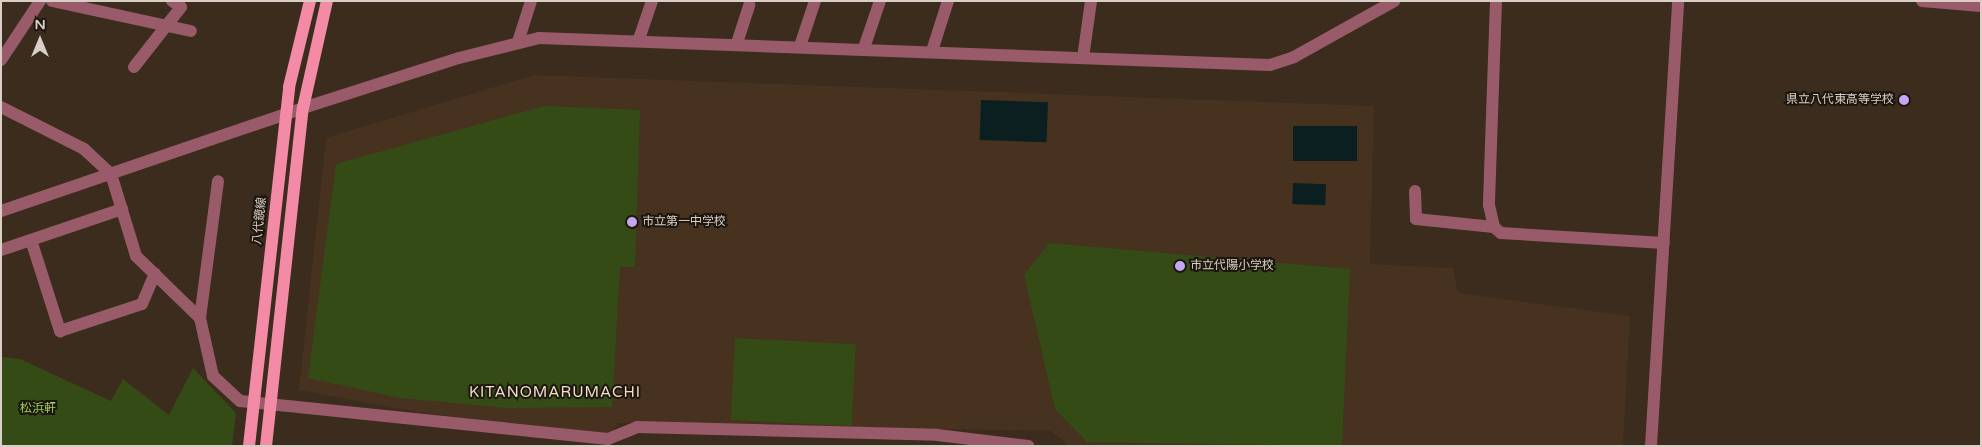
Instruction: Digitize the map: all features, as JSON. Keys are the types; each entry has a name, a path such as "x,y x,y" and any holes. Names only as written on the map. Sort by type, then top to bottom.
{"main road":[{"name":"八代鏡線","path":"249,446 286,114 310,1"},
{"path":"266,446 303,108 327,1"}],"street":[{"path":"1,60 40,1"},
{"path":"52,1 192,31"},
{"path":"134,67 181,7 172,1"},
{"path":"518,42 531,1"},
{"path":"639,39 652,1"},
{"path":"800,46 815,1"},
{"path":"864,48 880,1"},
{"path":"932,51 948,1"},
{"path":"1083,58 1090,1"},
{"path":"1,211 303,108 518,42 639,39 1270,65 1294,57 1394,1"},
{"path":"1494,227 1489,205 1496,1"},
{"path":"1651,446 1678,1"},
{"path":"1922,1 1981,6"},
{"path":"737,43 749,5"},
{"path":"1,107 84,149 111,174 136,256 200,318"},
{"path":"218,181 200,318 213,376 240,401 608,439 637,427 937,435 1028,446"},
{"path":"1415,191 1416,219 1494,227 1501,233 1664,243"},
{"path":"1,250 122,210"},
{"path":"31,240 60,331 142,304 155,274"}],"shaded area":[{"path":"534,75 1374,106 1370,264 1453,268 1458,293 1630,316 1623,446 1069,446 1051,431 618,423 610,434 423,413 299,390 326,138"}],"green space":[{"path":"544,106 640,110 635,267 620,267 612,407 507,408 400,398 308,378 336,164"},
{"path":"1049,243 1350,269 1342,446 1087,442 1055,409 1024,275"},
{"path":"735,338 856,344 852,426 731,420"},
{"name":"松浜軒","path":"1,357 20,359 111,401 123,379 169,415 193,368 236,413 232,446 1,446"}],"water":[{"path":"981,100 1048,102 1047,142 980,140"},
{"path":"1293,126 1357,126 1357,161 1293,161"},
{"path":"1293,183 1326,184 1325,205 1292,204"}],"place":[{"name":"県立八代東高等学校","path":"1904,100"},
{"name":"市立第一中学校","path":"632,222"},
{"name":"市立代陽小学校","path":"1180,266"}],"district":[{"name":"KITANOMARUMACHI","path":"555,393"}]}
